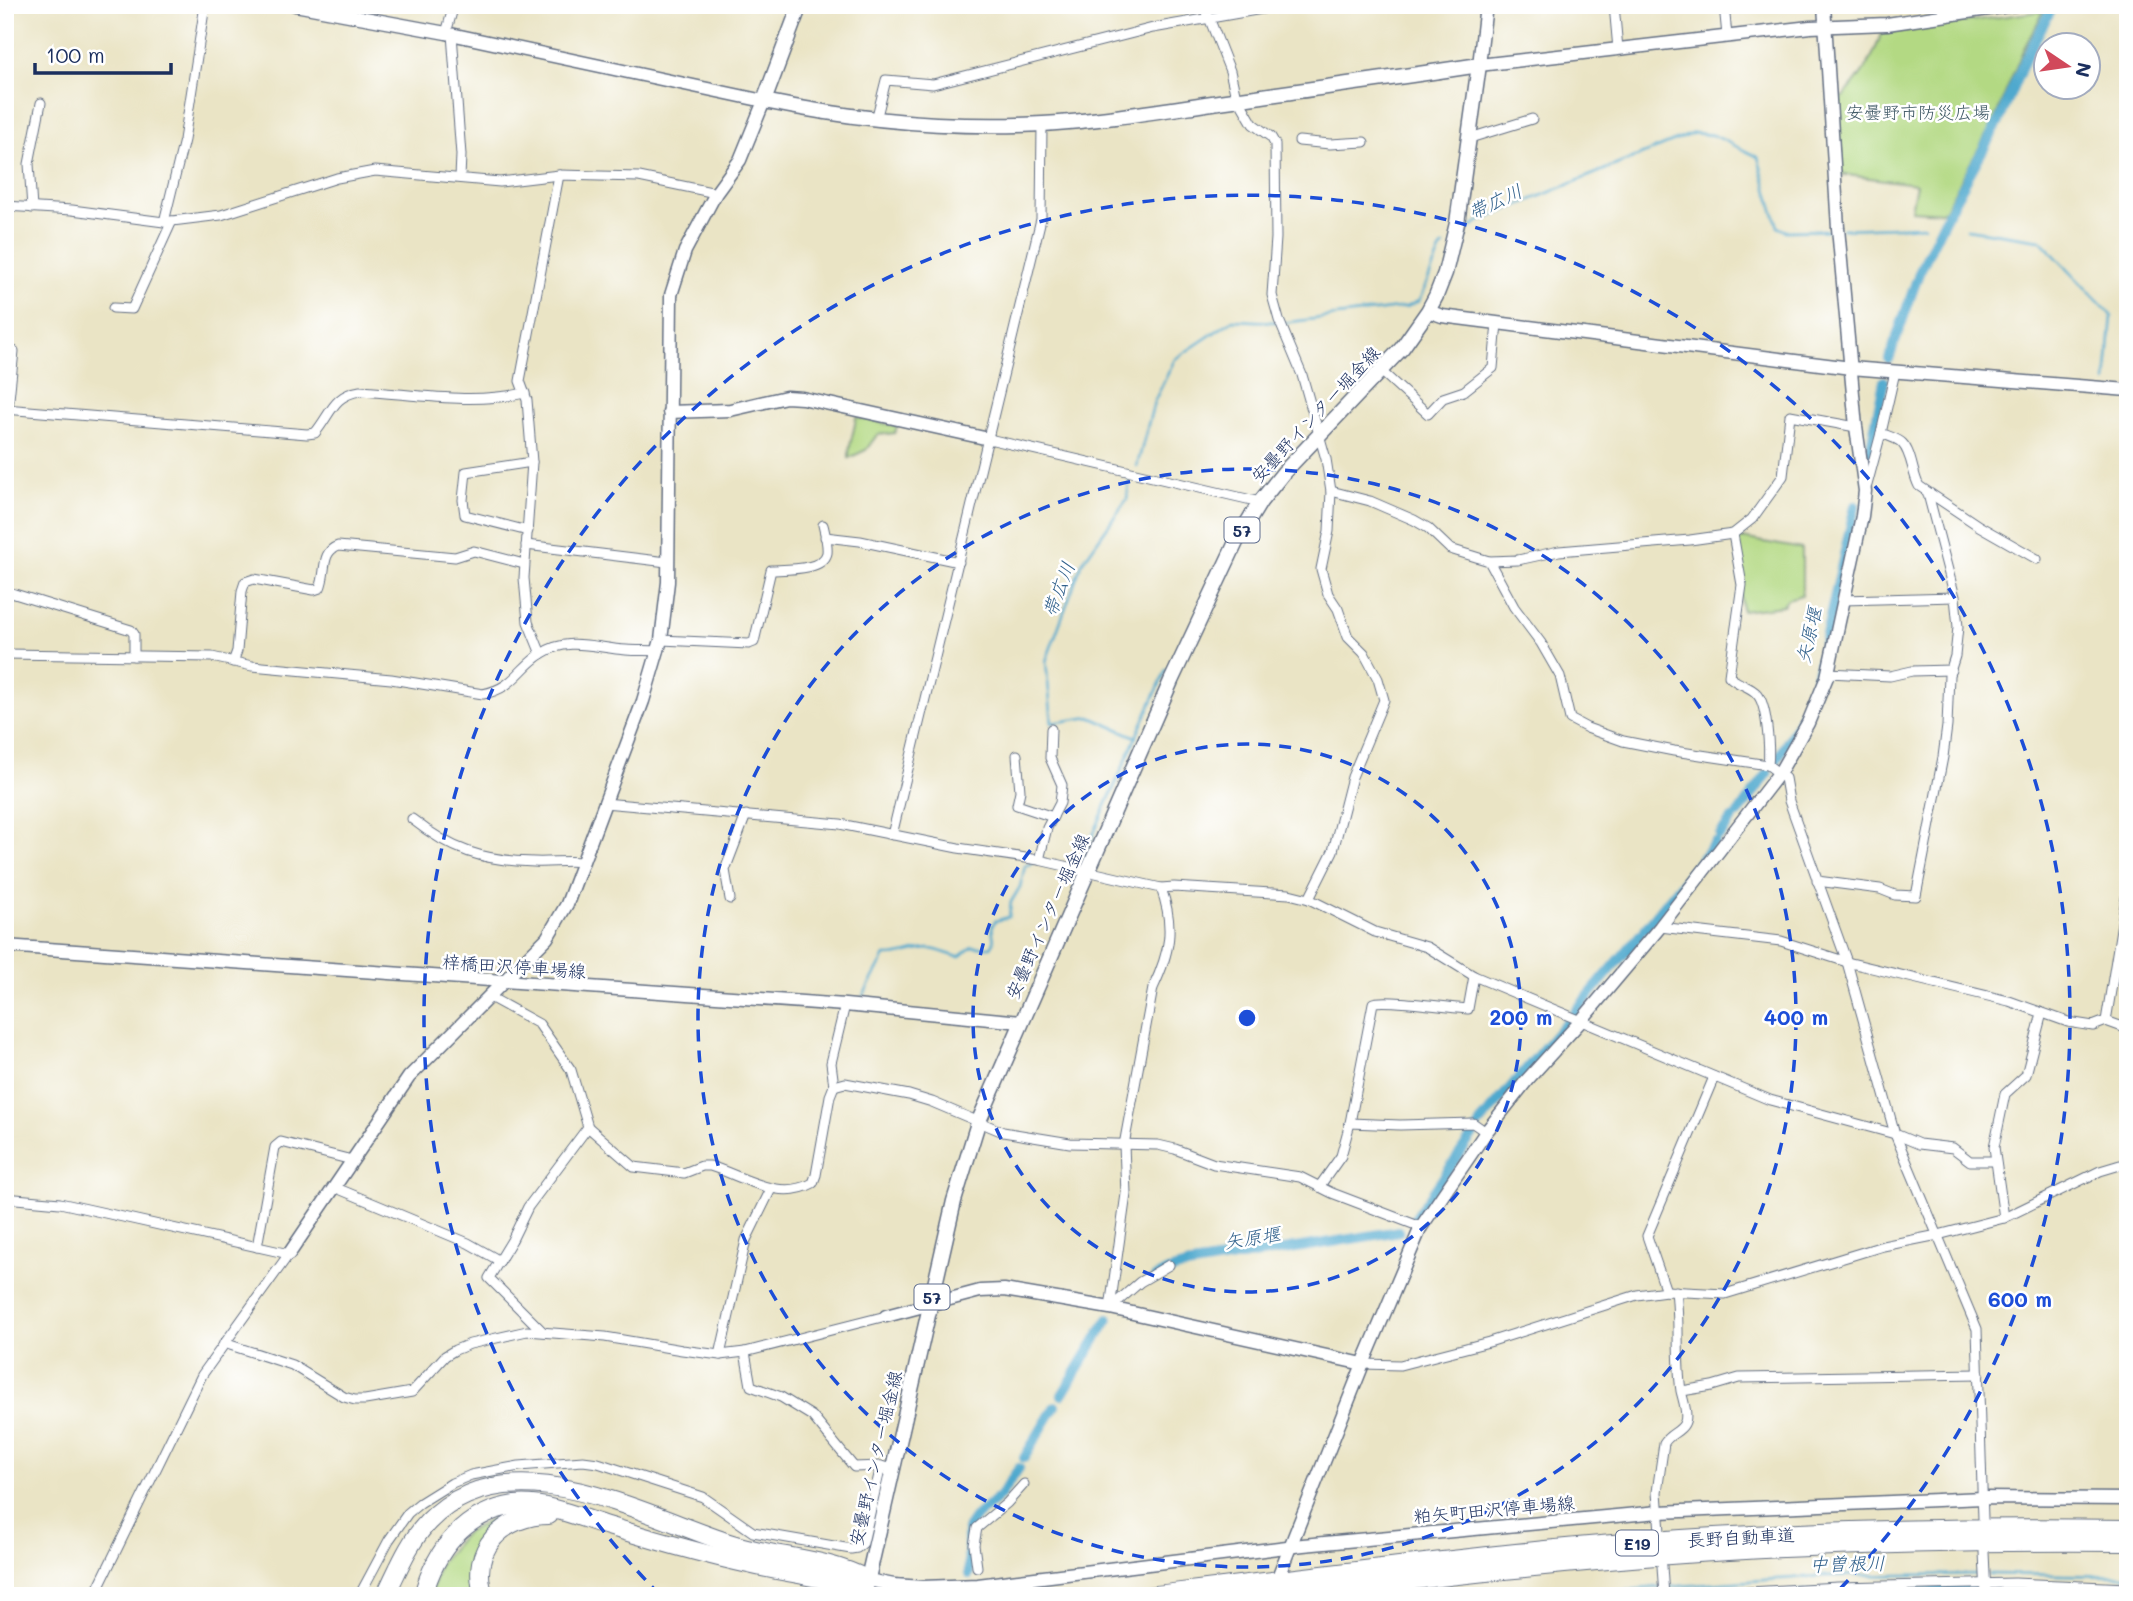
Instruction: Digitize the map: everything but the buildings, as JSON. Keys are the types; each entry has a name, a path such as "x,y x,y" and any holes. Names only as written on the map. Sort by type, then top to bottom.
{"highway":[{"path":"385,1596 418,1533 436,1514 457,1499 485,1488 508,1484 575,1491 674,1522 734,1545 839,1568 865,1588"},
{"path":"413,1596 431,1548 446,1529 470,1511 488,1502 510,1496 540,1491 575,1491"},
{"path":"423,1596 438,1555 456,1534 475,1519 501,1508 527,1505 584,1518 669,1545 838,1587 847,1596"},
{"path":"484,1596 481,1573 484,1555 494,1538 509,1524 532,1516 584,1518"},
{"name":"長野自動車道","path":"1148,1596 1517,1553 1650,1542 1916,1530 2128,1529"},
{"name":"長野自動車道","path":"1276,1596 1518,1569 1781,1548 2128,1542"},
{"path":"776,1571 865,1588"}],"main road":[{"path":"800,5 764,101 816,112 876,120 936,125 1042,124 1105,118 1479,65"},
{"name":"安曇野インター堀金線","path":"865,1588 887,1468 957,1190 978,1123 1225,562 1260,502 1318,435 1402,348 1428,311 1445,273 1452,247 1479,65"}],"street":[{"path":"113,308 132,309 168,222 205,5"},
{"path":"94,1596 202,1375 289,1254 409,1077 553,929 567,904 646,692 660,645 667,597 671,295 676,273 716,193 740,160 764,101 449,34 295,5"},
{"path":"454,5 449,34 461,155 460,178"},
{"path":"1204,5 1239,99 1252,124 1270,136 1275,144 1276,238 1272,295 1279,320 1302,374 1326,458 1331,491 1329,531 1321,569 1328,594 1338,609 1348,637 1364,653 1378,679 1384,700 1352,777 1333,851 1309,899"},
{"path":"876,120 886,80 933,84 1153,28 1285,5"},
{"path":"1486,5 1479,65 1727,36 1887,24 1965,10 2015,5"},
{"path":"1614,5 1618,49"},
{"path":"1724,5 1727,36"},
{"path":"1824,5 1838,228 1860,466 1865,491"},
{"path":"32,208 29,164 41,103"},
{"path":"1470,138 1532,119"},
{"path":"892,835 1041,219 1042,124"},
{"path":"1299,141 1330,144 1364,142"},
{"path":"5,206 72,210 168,222 221,215 337,178 375,171 500,182 559,175 639,177 716,193"},
{"path":"541,654 528,622 524,564 532,462 525,393 520,381 559,175"},
{"path":"1428,311 1442,316 1851,368 2128,390"},
{"path":"1381,371 1428,414 1443,398 1464,391 1493,368 1497,323"},
{"path":"5,350 14,351 7,409 307,434 315,433 340,397 349,393 360,391 455,399 525,393"},
{"path":"1280,1572 1421,1227 1486,1132 1527,1080 1660,927 1808,723 1828,673 1865,491 1895,372"},
{"path":"669,412 730,410 786,397 802,398 1260,502"},
{"path":"1331,491 1370,501 1403,515 1429,528 1450,549 1489,561 1518,560 1559,551 1690,540 1733,534 1752,519 1783,476 1790,415 1856,427"},
{"path":"1881,433 1901,442 1907,450 1913,475 1928,494 2037,559"},
{"path":"528,531 465,514 463,500 466,472 532,462"},
{"path":"1817,880 1880,889 1895,895 1916,896 1943,757 1958,627 1955,597 1928,494"},
{"path":"5,653 212,657 233,662 391,679 483,694 497,691 507,685 541,654 573,642 626,650 660,645 749,645 754,642 771,570 814,566 824,559 827,553 823,525"},
{"path":"1733,534 1742,585 1729,676 1734,682 1750,687 1760,696 1774,768"},
{"path":"825,537 860,541 958,562"},
{"path":"526,545 667,562"},
{"path":"233,662 237,651 245,582 254,579 314,590 320,588 327,553 331,548 338,546 455,557 474,551 524,564"},
{"path":"1489,561 1514,607 1541,643 1560,677 1570,719 1587,729 1623,741 1774,768 1785,778 1789,801 1847,962 1895,1134 1977,1329 1983,1518"},
{"path":"5,591 131,630 134,634 134,656"},
{"path":"1843,600 1955,597"},
{"path":"1828,673 1890,676 1912,671 1951,670"},
{"path":"1039,860 1047,828 1060,803 1062,785 1050,758 1051,729"},
{"path":"1017,755 1020,791 1017,805 1053,817"},
{"path":"604,803 840,824 1039,860 1161,888 1289,894 1309,899 1375,932 1427,947 1474,976 1770,1100 1895,1134 1924,1146 1953,1148 1965,1159 1974,1162 1995,1161"},
{"path":"730,899 725,870 746,815"},
{"path":"412,819 433,835 467,853 531,862 583,862"},
{"path":"2106,1021 2128,886"},
{"path":"1110,1308 1126,1194 1124,1145 1153,988 1162,969 1170,934 1168,908 1161,888"},
{"path":"1660,927 1781,941 1847,962 2009,1002 2068,1022 2093,1026 2106,1021 2128,1029"},
{"name":"梓橋田沢停車場線","path":"5,946 845,1005 1021,1022"},
{"path":"1319,1187 1341,1156 1373,1003 1380,1000 1468,1009 1474,976"},
{"path":"488,996 539,1024 571,1069 588,1127 634,1167 684,1172 710,1166 771,1189 786,1191 805,1188 813,1183 834,1086 831,1063 845,1005"},
{"path":"2004,1218 1994,1147 2005,1094 2026,1075 2042,1013"},
{"path":"1660,1532 1657,1492 1664,1443 1681,1427 1686,1418 1677,1350 1680,1323 1671,1291 1647,1236 1714,1077"},
{"path":"834,1086 845,1083 932,1102 1003,1132 1070,1143 1158,1145 1214,1164 1291,1175 1421,1227"},
{"path":"1350,1123 1473,1123 1486,1132"},
{"path":"542,1331 489,1278 528,1207 588,1127"},
{"path":"257,1247 275,1147 281,1142 352,1160"},
{"path":"224,1343 292,1365 344,1397 365,1400 412,1392 445,1356 470,1344 527,1331 605,1337 720,1354 745,1352 980,1291 1004,1290 1110,1308 1363,1364 1400,1365 1489,1342 1637,1295 1671,1291 1725,1294 1883,1246 2004,1218 2100,1171 2120,1165 2128,1166"},
{"path":"334,1187 468,1243 500,1261"},
{"path":"720,1354 746,1240 771,1189"},
{"path":"5,1198 60,1203 289,1254"},
{"path":"1110,1308 1140,1282 1169,1265"},
{"path":"359,1596 389,1540 408,1513 433,1494 471,1475 544,1464 583,1461 598,1463 703,1497 752,1532 857,1548 863,1543 887,1468 854,1467 812,1416 780,1397 751,1386 745,1352"},
{"path":"1682,1391 1712,1386 1739,1377 1979,1374"},
{"path":"977,1567 974,1545 977,1528 1007,1503 1024,1484"},
{"name":"粕矢町田沢停車場線","path":"865,1588 969,1586 1457,1529 1659,1512 1983,1498 2128,1499"},
{"path":"1984,1552 1986,1596"},
{"path":"1662,1566 1664,1596"},
{"path":"1680,1596 1838,1587 2015,1583 2128,1588"}],"green space":[{"name":"安曇野市防災広場","path":"2044,11 2023,50 1994,121 1943,212 1911,210 1916,184 1839,174 1834,97 1843,97 1860,75 1875,51 1881,33"},
{"path":"856,417 897,426 895,433 877,435 866,450 849,458"},
{"path":"1737,537 1802,549 1802,595 1787,599 1783,606 1742,611"},
{"path":"507,1511 509,1518 487,1536 479,1596 430,1596 439,1564 465,1533"}],"waterway":[{"name":"矢原堰","path":"1948,213 2000,119 2026,57 2051,10"},
{"name":"帯広川","path":"1461,234 1480,221 1694,133 1713,135 1758,157 1778,227 1786,231 1832,230"},
{"name":"矢原堰","path":"1889,359 1919,273 1945,219"},
{"name":"帯広川","path":"1842,229 1924,226"},
{"name":"帯広川","path":"1967,229 2040,240 2112,316 2106,382"},
{"name":"帯広川","path":"1283,323 1406,307 1419,301 1444,246"},
{"name":"帯広川","path":"1137,466 1154,402 1175,359 1233,320 1276,322"},
{"name":"矢原堰","path":"1869,457 1884,381"},
{"name":"帯広川","path":"2105,392 2104,395 2128,397"},
{"name":"帯広川","path":"1077,866 1080,865 1136,737 1090,717 1052,723 1046,661 1082,563 1127,499 1130,475"},
{"name":"矢原堰","path":"1774,764 1798,724 1814,688 1855,506"},
{"path":"1136,737 1166,670"},
{"name":"矢原堰","path":"1738,814 1768,773"},
{"name":"矢原堰","path":"1720,835 1732,819"},
{"name":"矢原堰","path":"1645,929 1715,842"},
{"path":"863,996 885,956 930,949 959,957 972,947 991,947 994,942 992,926 995,921 1009,917 1011,902 1020,887 1025,866 1033,863"},
{"name":"矢原堰","path":"1574,1013 1640,935"},
{"name":"矢原堰","path":"1480,1123 1568,1020"},
{"name":"矢原堰","path":"1414,1220 1476,1130"},
{"name":"矢原堰","path":"1155,1278 1186,1266 1399,1231"},
{"name":"矢原堰","path":"1062,1395 1108,1319"},
{"name":"矢原堰","path":"1024,1458 1055,1406"},
{"name":"矢原堰","path":"969,1574 968,1527 974,1518 999,1497 1019,1468"},
{"name":"中曽根川","path":"1667,1587 1821,1576 1982,1574"},
{"name":"中曽根川","path":"1989,1574 2128,1576"},
{"name":"中曽根川","path":"1567,1596 1661,1587"},
{"path":"1992,1591 2014,1588 2128,1593"},
{"path":"1791,1596 1980,1590"}]}
